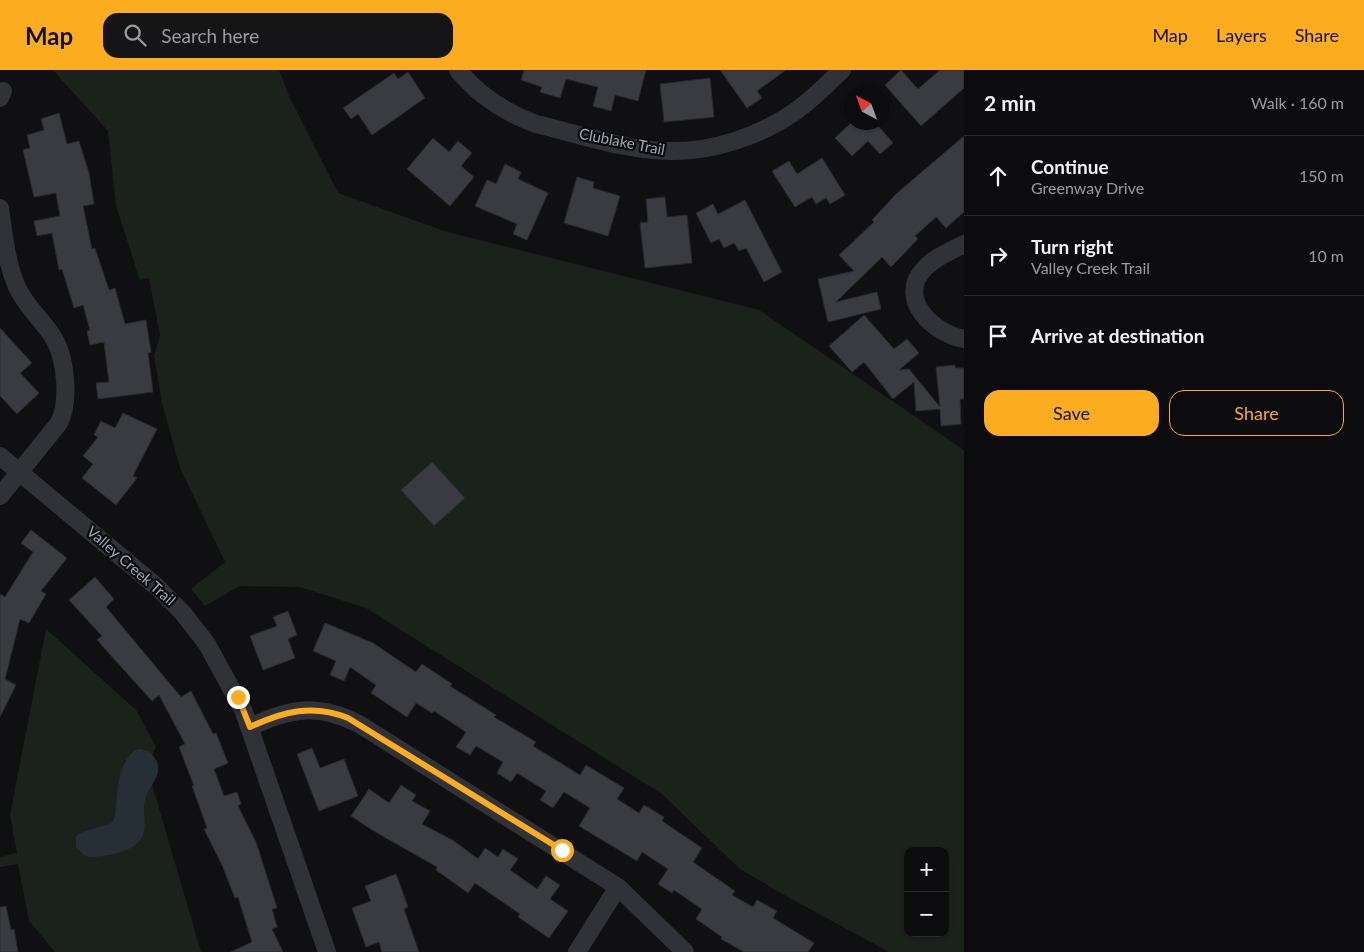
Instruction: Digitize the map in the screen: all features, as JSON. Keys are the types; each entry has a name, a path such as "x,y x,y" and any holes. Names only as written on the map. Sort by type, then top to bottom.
{"street":[{"name":"Clublake Trail","path":"458,70 486,99 522,119 638,148 670,151 720,144 768,128 805,104 842,70"},
{"path":"0,208 7,258 14,279 28,306 56,343 66,393 64,415 60,423 0,496"},
{"path":"964,244 924,268 917,282 916,294 918,308 927,320 948,335 964,340"},
{"name":"Valley Creek Trail","path":"0,456 145,576 182,612 217,659 238,697 250,727 327,952"},
{"path":"250,727 278,714 297,710 327,711 348,718 618,887 685,952"},
{"path":"577,952 618,887"}],"shaded area":[{"path":"53,70 279,70 289,96 338,193 447,232 759,310 964,450 964,952 889,952 786,896 740,869 662,794 366,608 300,587 240,586 205,606 191,589 225,562 180,468 162,403 154,356 160,335 149,278 140,280 116,206 108,131"},
{"path":"46,629 136,710 156,747 147,767 201,952 55,952 29,921 18,864 0,867 0,857 17,853 10,815"},
{"path":"138,749 149,751 158,765 157,776 145,800 143,835 134,845 121,852 92,857 83,854 76,847 76,837 80,833 112,823 115,816 119,779 122,770 131,754"}],"building":[{"path":"524,70 646,70 638,101 615,95 611,111 593,106 598,87 566,79 560,98 540,92 542,87 521,80"},
{"path":"720,70 786,70 757,91 762,98 747,108"},
{"path":"901,70 918,89 940,70 964,70 964,88 921,126 889,90 889,85 885,85"},
{"path":"408,72 425,98 372,135 358,114 351,119 343,108 394,73 398,79"},
{"path":"710,78 714,117 664,122 660,84"},
{"path":"59,113 67,144 79,141 89,173 94,204 83,206 92,249 95,248 109,290 115,288 125,324 146,320 151,352 148,353 153,392 98,399 96,383 109,382 104,342 90,345 87,331 90,330 83,305 74,308 62,269 59,270 52,233 37,236 34,221 60,216 56,193 34,197 23,150 30,148 27,135 44,130 41,119"},
{"path":"844,130 882,130 893,143 880,154 868,141 852,156 835,138"},
{"path":"964,136 964,212 946,228 936,217 915,236 918,239 891,267 882,257 836,302 877,292 881,309 828,322 818,279 854,271 839,255 874,222 872,220 896,194"},
{"path":"433,138 449,152 458,141 472,153 461,166 474,177 450,206 407,169"},
{"path":"822,158 845,195 830,204 826,198 816,204 812,197 795,207 772,171 789,161 797,174"},
{"path":"505,164 521,172 518,179 548,193 527,240 513,234 517,224 475,206 487,180 496,184"},
{"path":"577,177 594,182 593,188 620,196 608,236 564,223"},
{"path":"665,197 667,217 687,215 692,263 645,268 640,223 648,222 646,199"},
{"path":"745,200 782,272 764,282 746,248 739,251 734,243 724,248 719,239 711,243 696,213 713,204 718,214"},
{"path":"864,315 894,349 907,339 919,353 899,370 909,369 940,407 936,367 955,365 955,368 964,368 964,399 960,399 961,424 941,426 940,409 916,411 914,382 893,399 864,362 852,372 829,346"},
{"path":"0,328 32,363 20,373 39,393 17,414 0,396"},
{"path":"123,413 157,429 133,476 137,478 116,505 82,478 93,464 83,456 98,437 94,435 101,421 115,428"},
{"path":"432,462 465,498 434,526 401,490"},
{"path":"31,530 67,558 41,591 46,594 29,623 20,619 5,679 16,685 0,717 0,594 5,597 33,552 21,543"},
{"path":"95,577 114,599 106,607 181,697 191,691 213,734 216,733 228,763 214,769 224,796 237,792 241,804 238,806 256,842 277,908 272,909 277,927 272,929 283,952 231,952 252,942 238,897 235,898 222,865 204,829 207,828 179,747 185,744 159,695 152,701 97,640 102,636 69,600"},
{"path":"288,611 297,635 288,639 295,658 263,670 250,636 277,626 273,617"},
{"path":"325,623 373,643 416,672 422,664 452,684 450,686 496,715 494,717 536,742 533,746 580,775 586,765 624,788 617,799 639,813 644,805 664,817 662,821 702,848 693,862 735,891 732,895 753,907 757,900 777,911 773,918 814,943 808,952 744,952 721,939 722,937 696,919 702,909 674,890 672,893 658,884 668,869 642,852 637,861 579,826 590,808 564,792 553,808 540,800 546,791 517,773 511,782 497,773 503,762 476,746 470,755 456,747 466,732 434,711 432,713 416,703 407,717 371,693 376,685 350,667 344,681 330,675 336,661 313,651"},
{"path":"312,748 320,768 344,759 358,796 319,811 297,754"},
{"path":"401,785 416,795 412,801 430,811 422,824 454,841 478,859 485,848 498,857 503,849 518,859 510,870 537,889 546,876 560,885 550,899 568,911 549,938 518,917 520,914 475,883 468,893 436,870 437,867 351,816 369,789 389,803"},
{"path":"396,874 408,907 404,909 419,952 382,952 379,942 366,947 352,908 371,901 365,886"},
{"path":"6,906 11,930 14,929 18,952 0,952 0,907"}],"route":[{"path":"238,697 250,727 278,714 297,710 327,711 348,718 562,850"}]}
